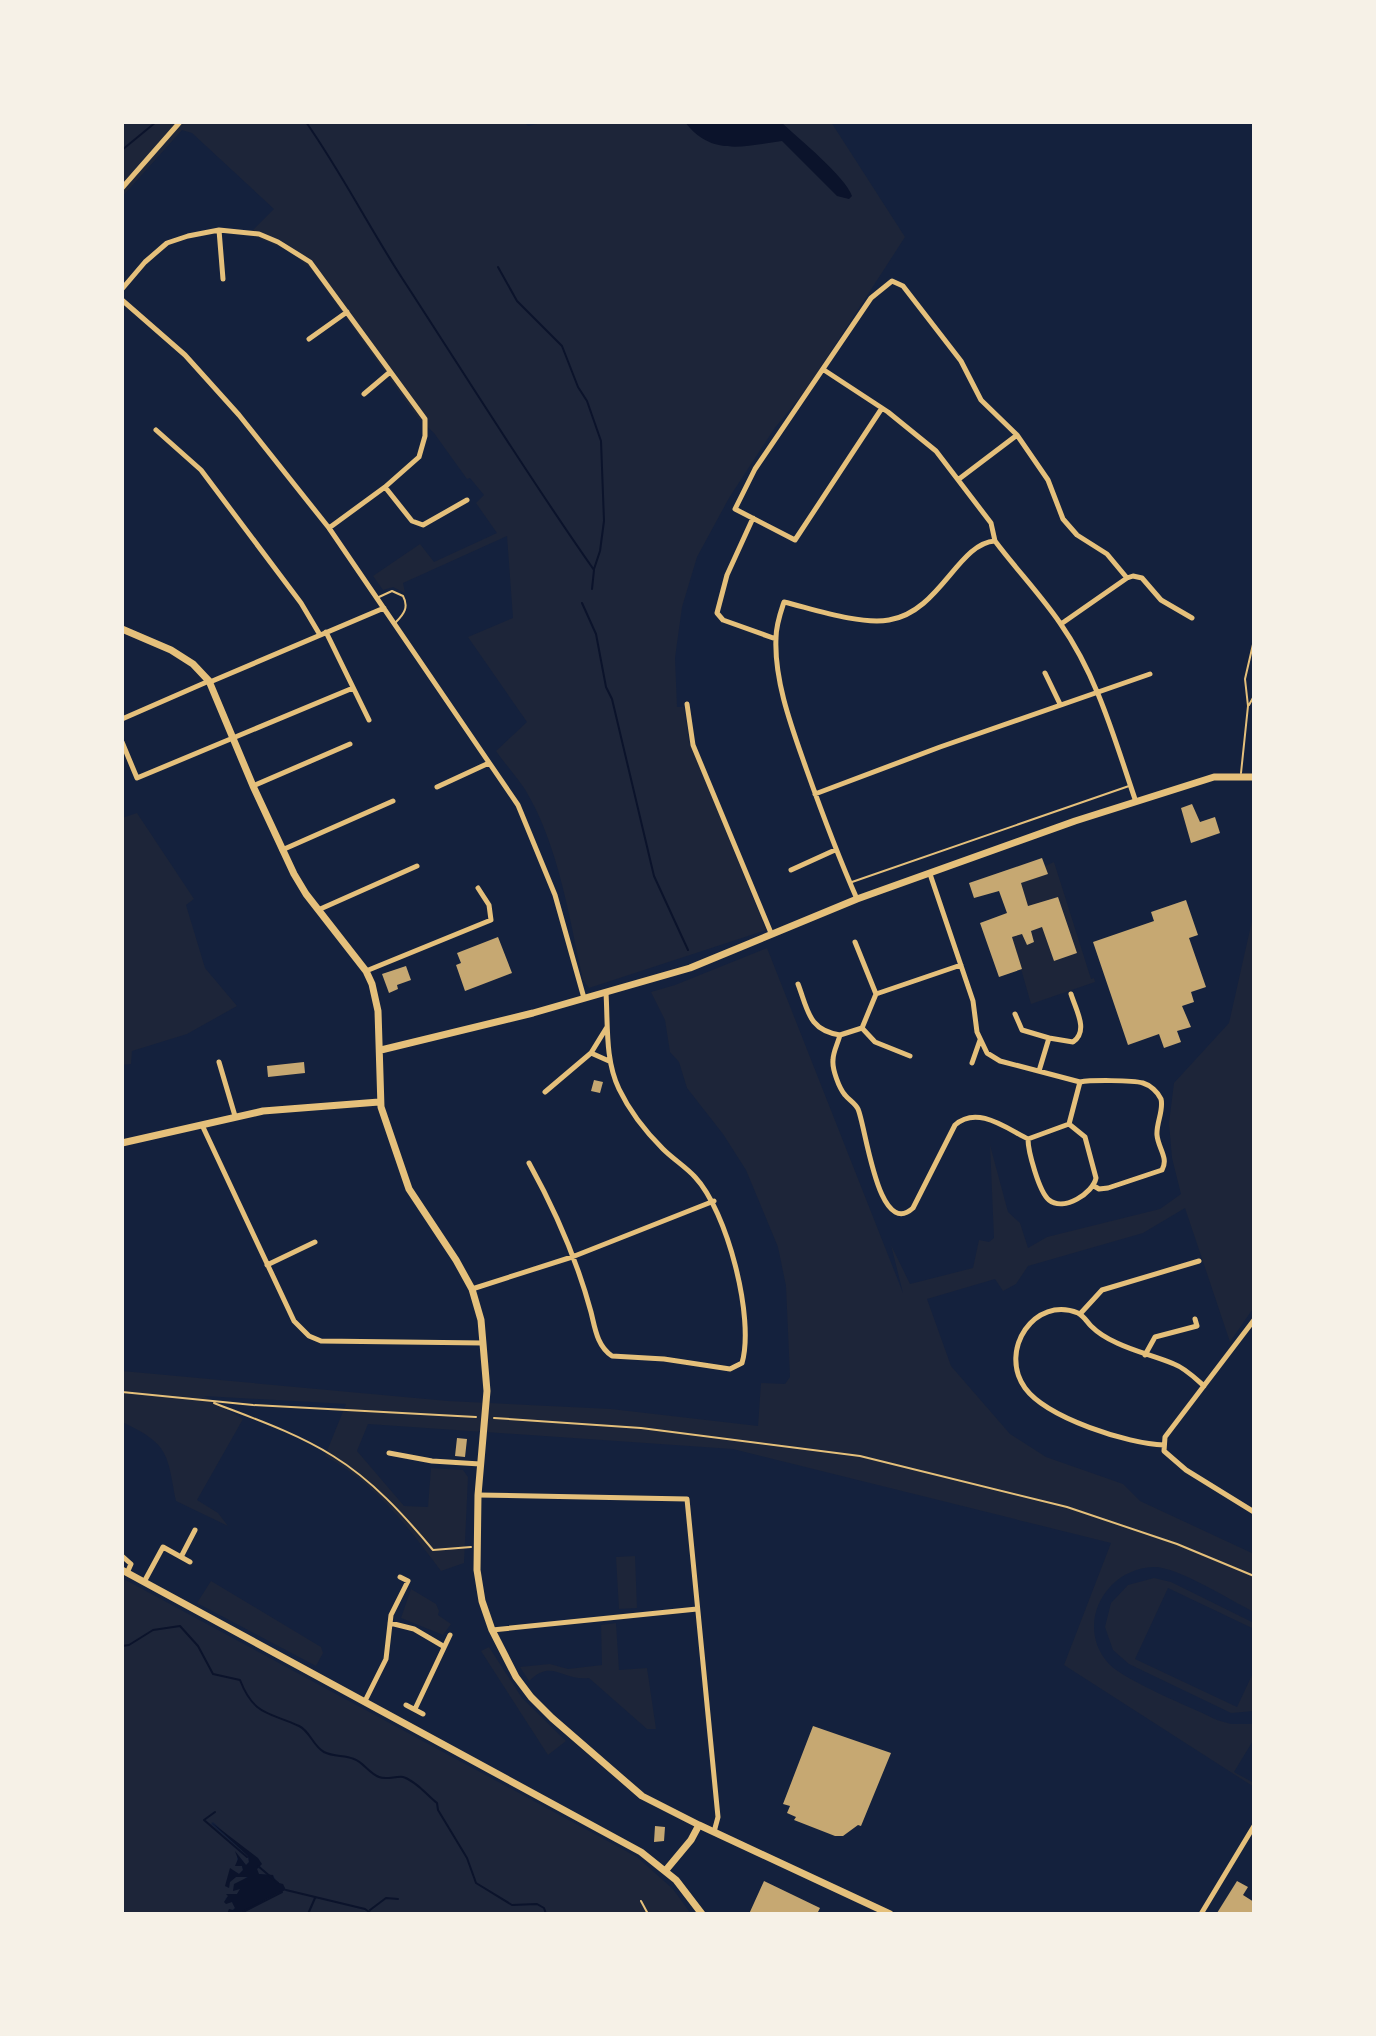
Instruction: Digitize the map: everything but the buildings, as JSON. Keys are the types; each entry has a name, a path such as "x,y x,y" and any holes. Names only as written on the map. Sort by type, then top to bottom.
{"main road":[{"path":"122,629 171,650 193,664 210,682 282,850 318,910 366,971 376,1001 381,1050 379,1102 409,1189 472,1289 484,1343 487,1367 476,1546 482,1601 492,1630 516,1677 552,1718 642,1796 890,1914"},
{"path":"381,1050 440,1038 702,964 771,933 972,857 1214,777 1254,777"},
{"path":"122,1143 263,1111 379,1102"},
{"path":"125,1572 609,1833 666,1870 702,1914"},
{"path":"666,1870 691,1840 699,1825"}],"street":[{"path":"122,188 180,122"},
{"path":"219,230 223,279"},
{"path":"122,289 145,262 167,243 219,230 259,234 310,262 425,419 425,436 419,457 385,487 329,528"},
{"path":"882,408 795,540 735,509 755,469 871,298 896,281 961,361 981,400 1017,435 1048,480 1063,519 1077,535 1107,554 1127,578"},
{"path":"122,300 193,364 239,415 329,528 518,805 555,895 584,999"},
{"path":"309,339 347,312"},
{"path":"824,370 882,408 927,443 959,479 991,523 995,541 1061,624 1097,692 1136,802"},
{"path":"364,394 390,372"},
{"path":"156,430 201,470 301,603 323,633 369,720"},
{"path":"959,479 1017,435"},
{"path":"385,487 412,521 423,525 467,500"},
{"path":"753,518 727,575 717,613 723,620 776,639"},
{"path":"857,899 835,850 793,732 779,670 776,639 784,602 869,620 889,620 910,615 929,600 974,549 985,542 995,541"},
{"path":"1061,624 1133,576 1142,578 1161,600 1192,618"},
{"path":"122,719 384,608"},
{"path":"1045,673 1060,704"},
{"path":"815,794 1150,674"},
{"path":"122,742 137,778 353,688"},
{"path":"687,704 693,745 771,933"},
{"path":"253,786 350,744"},
{"path":"437,787 489,763"},
{"path":"282,850 393,801"},
{"path":"791,870 835,850"},
{"path":"318,910 417,866"},
{"path":"930,874 973,1001 987,1053 1000,1061 1080,1082 1092,1079 1143,1083 1158,1093 1163,1107 1157,1125 1157,1139 1166,1161 1162,1170 1108,1188 1094,1186"},
{"path":"366,971 491,920 489,905 478,888"},
{"path":"798,984 814,1026 840,1035 862,1028 876,994 855,942"},
{"path":"876,994 961,965"},
{"path":"529,1163 552,1205 581,1276 597,1338 612,1356 736,1367 742,1363 746,1351 743,1315 731,1245 714,1201 695,1177 664,1150 637,1120 618,1087 609,1061 606,993"},
{"path":"1015,1014 1022,1030 1073,1042 1082,1031 1071,994"},
{"path":"808,1011 819,1007"},
{"path":"545,1092 591,1053 608,1025"},
{"path":"862,1028 875,1042 910,1056"},
{"path":"840,1035 833,1059 840,1085 857,1108 874,1173 885,1202 894,1213 905,1213 913,1208 955,1125 962,1118 985,1117 1028,1139 1069,1124"},
{"path":"1039,1071 1049,1038"},
{"path":"972,1063 981,1039"},
{"path":"591,1053 609,1061"},
{"path":"219,1062 235,1116"},
{"path":"1069,1124 1080,1082"},
{"path":"202,1124 294,1321 309,1336 321,1341 484,1343"},
{"path":"1028,1139 1041,1189 1048,1200 1056,1203 1080,1198 1094,1186 1096,1178 1085,1137 1069,1124"},
{"path":"472,1289 572,1257 714,1201"},
{"path":"267,1265 315,1242"},
{"path":"1080,1314 1102,1290 1199,1261"},
{"path":"1164,1445 1112,1435 1077,1423 1025,1388 1017,1369 1016,1347 1026,1325 1060,1310 1080,1314 1093,1328 1113,1341 1177,1364 1204,1386"},
{"path":"1145,1355 1155,1337 1197,1326 1195,1319"},
{"path":"1254,1320 1252,1328 1165,1437 1164,1451 1186,1470 1254,1512"},
{"path":"389,1453 432,1461 480,1464"},
{"path":"478,1495 687,1499 718,1817 714,1832"},
{"path":"181,1557 195,1530"},
{"path":"144,1582 163,1547 190,1562"},
{"path":"122,1556 131,1564 125,1572"},
{"path":"365,1701 386,1659 390,1623 408,1581 400,1577"},
{"path":"492,1630 697,1609"},
{"path":"390,1623 414,1629 443,1646"},
{"path":"415,1709 450,1635"},
{"path":"406,1705 423,1714"},
{"path":"1201,1914 1254,1826"}],"lane":[{"path":"378,598 388,591 403,596 405,611 394,622"},
{"path":"1242,777 1240,764 1248,706 1245,679 1254,640"},
{"path":"1248,706 1254,696"},
{"path":"849,882 1130,786"}],"path":[{"path":"122,1392 209,1401 476,1417"},
{"path":"209,1401 277,1427 332,1455 384,1497 433,1550 476,1546"},
{"path":"491,1418 641,1428 860,1456 1067,1507 1177,1544 1254,1576"},
{"path":"641,1901 648,1914"}],"shaded area":[{"path":"122,122 524,122 528,126 546,122 831,122 905,237 806,390 774,429 729,498 697,557 682,607 675,658 677,707 684,707 689,741 766,930 589,988 583,980 562,883 547,835 526,791 496,751 527,722 468,637 513,618 507,536 403,583 405,593 393,587 383,590 373,576 420,544 434,562 497,533 476,503 484,495 470,478 467,479 434,433 418,418 311,269 289,251 256,237 252,231 274,209 192,133 182,130 122,197"},
{"path":"685,122 781,122 831,168 852,196 849,199 837,196 782,141 742,146 717,145 695,133"},
{"path":"137,813 194,899 186,905 205,968 237,1006 187,1034 132,1051 131,1064 122,1065 122,818"},
{"path":"1054,862 1091,979 1094,978 1095,982 1031,1004 1012,937 1022,934 1027,945 1034,942 1031,931 1042,927 1054,961 1077,953 1058,897 1028,906 1021,883 1047,874 1045,866"},
{"path":"1254,912 1254,1307 1230,1342 1185,1208 1143,1233 1028,1266 1016,1284 1003,1291 995,1279 927,1299 951,1366 1010,1434 1046,1457 1123,1484 1140,1501 1254,1554 1254,1612 1190,1578 1154,1567 1121,1577 1109,1588 1095,1617 1094,1633 1099,1649 1109,1664 1130,1679 1217,1720 1231,1724 1254,1724 1254,1739 1234,1772 1254,1783 1254,1787 1064,1665 1111,1543 733,1449 368,1424 357,1451 404,1506 428,1507 431,1468 463,1470 468,1477 464,1563 441,1571 375,1492 325,1456 346,1404 204,1396 243,1419 197,1500 218,1513 228,1526 176,1501 163,1452 149,1437 122,1422 122,1371 448,1401 611,1409 758,1426 761,1383 785,1384 790,1377 786,1286 778,1247 746,1170 687,1088 679,1062 670,1052 665,1020 651,992 767,948 903,1293 891,1245 910,1284 973,1268 979,1240 989,1242 994,1238 990,1145 1008,1212 1020,1223 1028,1248 1047,1237 1160,1209 1181,1194 1172,1158 1169,1123 1174,1083 1229,1023"},
{"path":"635,1556 637,1608 619,1609 616,1557"},
{"path":"122,1578 637,1857 673,1889 691,1914 238,1914 275,1892 282,1892 273,1875 258,1874 257,1869 261,1867 213,1822 211,1824 248,1856 246,1865 237,1854 237,1865 242,1866 243,1870 239,1874 232,1870 226,1883 248,1875 236,1888 241,1889 237,1894 225,1899 232,1902 235,1908 227,1914 122,1914"},
{"path":"1154,1578 1171,1582 1254,1623 1254,1629 1168,1588 1135,1659 1237,1707 1254,1671 1254,1711 1231,1713 1129,1664 1113,1650 1105,1627 1111,1603 1128,1585"},
{"path":"211,1581 321,1647 323,1653 316,1666 197,1603"},
{"path":"411,1589 436,1604 438,1615 451,1624 443,1635 401,1618"},
{"path":"616,1623 619,1670 647,1668 656,1729 647,1729 589,1678 544,1671 529,1681 520,1667 550,1664 568,1669 602,1665 601,1625"},
{"path":"489,1647 522,1698 566,1741 548,1755 481,1651"},
{"path":"211,1822 258,1858 262,1864 257,1869 259,1874 273,1875 275,1882 283,1884 286,1890 242,1911 227,1914 229,1909 235,1908 232,1902 224,1902 228,1896 226,1894 237,1894 240,1889 233,1891 234,1884 248,1877 236,1877 229,1888 225,1886 230,1868 239,1874 243,1870 242,1866 235,1866 238,1859 235,1851 246,1865 248,1856"}],"waterway":[{"path":"122,150 156,122"},
{"path":"306,122 402,278 594,570 592,589"},
{"path":"498,267 517,301 562,346 601,441 604,521 594,569"},
{"path":"582,603 596,634 606,687 612,699 654,876 688,950"},
{"path":"122,1646 153,1630 180,1626 198,1646 213,1674 240,1680 257,1707 303,1728 324,1752 357,1760 379,1777 403,1777 417,1785 437,1803 438,1810 467,1858 476,1883 512,1905 537,1904 544,1908 546,1914"},
{"path":"215,1812 204,1820 247,1857"},
{"path":"258,1866 278,1883"},
{"path":"286,1890 365,1909 372,1914"},
{"path":"239,1914 282,1892"},
{"path":"308,1914 315,1898"},
{"path":"370,1910 386,1898 398,1899"}]}
